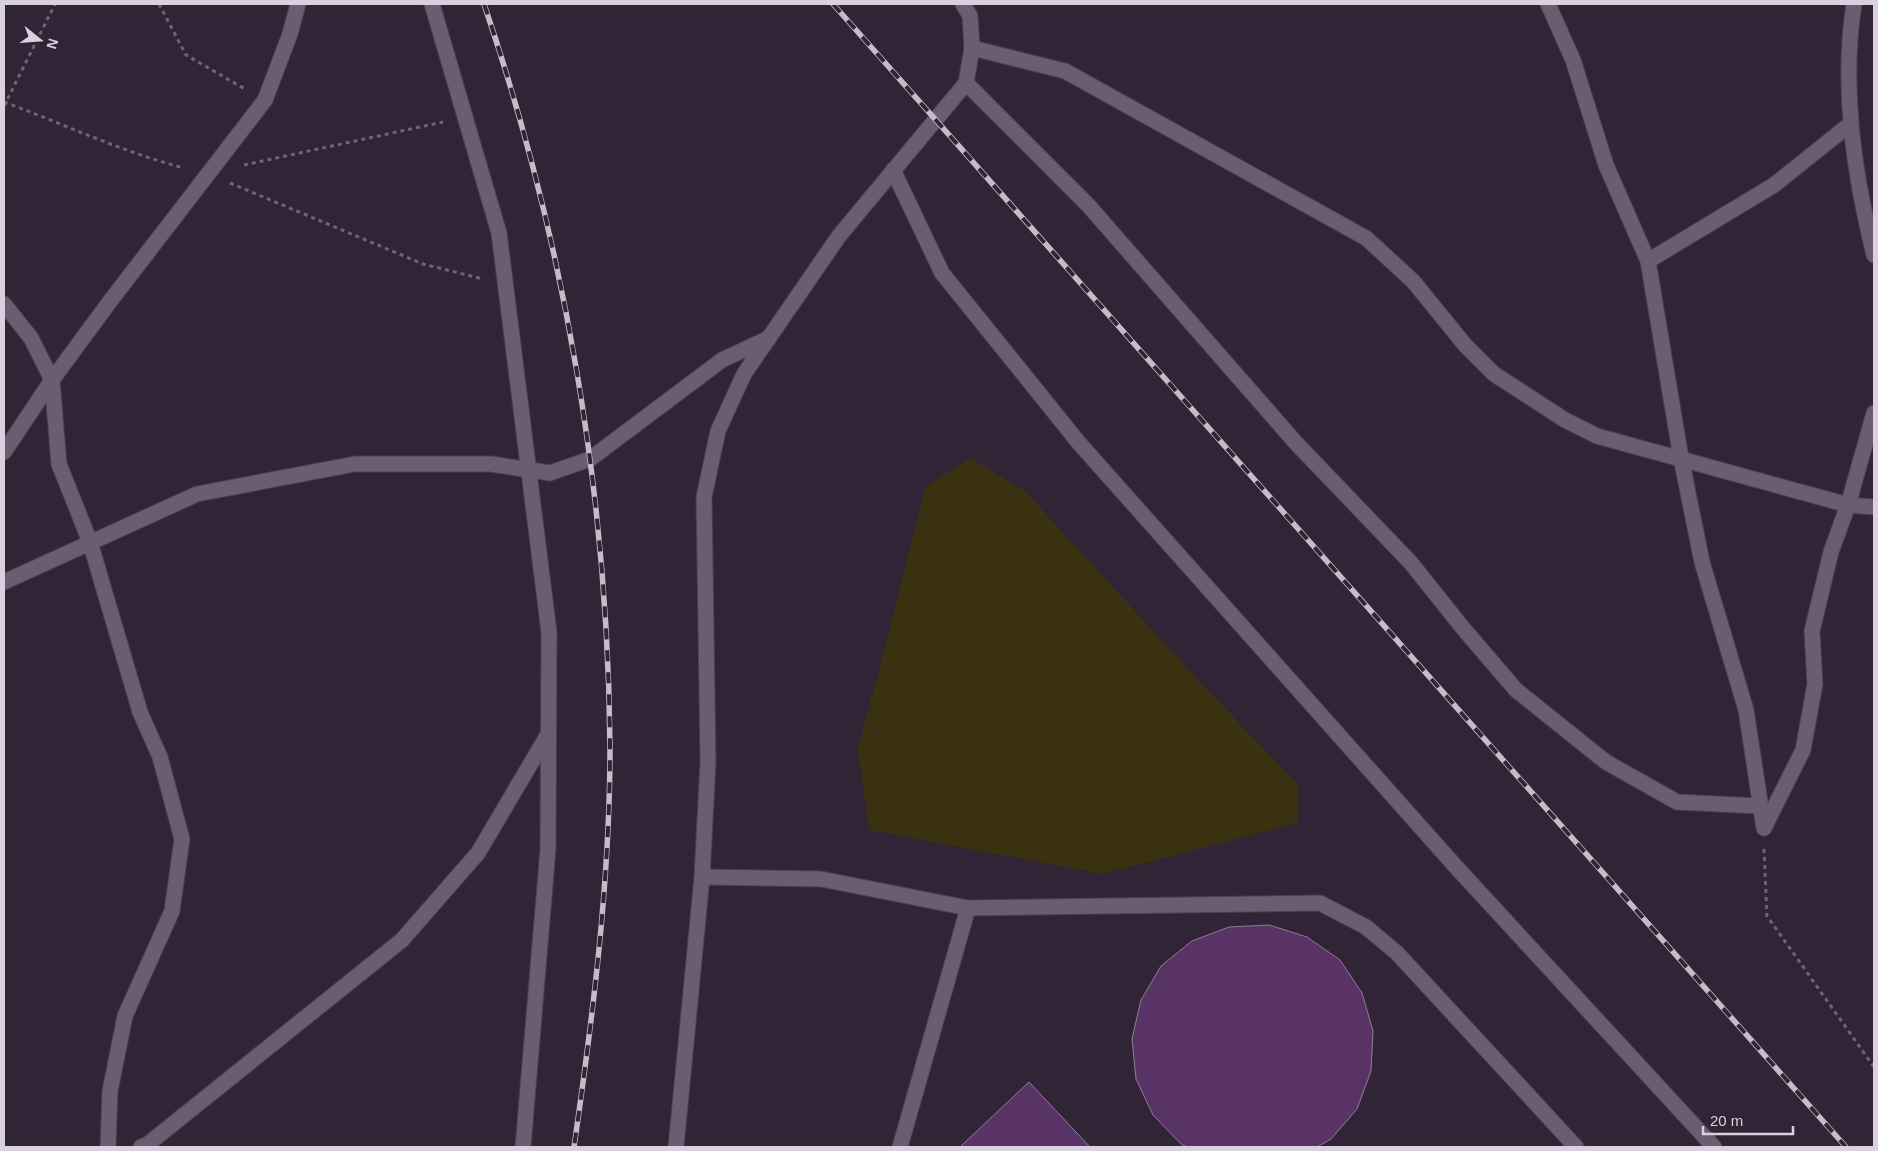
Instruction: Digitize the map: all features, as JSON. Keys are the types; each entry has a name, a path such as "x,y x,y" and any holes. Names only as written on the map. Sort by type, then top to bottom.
{"street":[{"path":"4,452 52,380 207,174 266,100 290,34 298,4"},
{"path":"432,4 499,233 549,632 548,850 523,1147"},
{"path":"1548,4 1572,60 1606,165 1648,262 1681,458 1702,562 1746,710 1764,828"},
{"path":"1854,4 1849,35 1849,125 1864,212 1874,255"},
{"path":"676,1147 702,877 708,762 704,497 718,431 744,374 839,236 966,83 972,48 970,8"},
{"path":"972,48 1065,72 1366,238 1413,281 1465,345 1494,374 1565,420 1597,436 1848,504 1874,506"},
{"path":"966,83 1088,205 1197,328 1241,382 1411,563 1516,690 1606,762 1677,802 1760,806"},
{"path":"1648,262 1774,185 1849,125"},
{"path":"893,170 942,273 1079,443 1457,868 1714,1147"},
{"path":"4,304 31,338 52,380 59,464 90,542 140,712 160,757 182,839 172,912 125,1016 110,1091 108,1147"},
{"path":"4,582 197,494 355,464 491,464 528,468 550,473 590,459 722,360 769,338"},
{"path":"1764,828 1803,750 1815,684 1812,631 1830,552 1848,504 1874,413"},
{"path":"141,1147 148,1144 402,940 478,853 548,735"},
{"path":"702,877 822,879 968,908 1320,903 1366,927 1397,953 1576,1147"},
{"path":"900,1147 968,908"}],"path":[{"path":"55,4 4,104 51,119 146,158 207,174 423,264 505,285"},
{"path":"159,4 186,55 266,100"},
{"path":"207,174 466,117"},
{"path":"1764,828 1767,916 1874,1067"}],"sand":[{"path":"971,458 1025,491 1212,695 1297,783 1298,823 1103,874 869,830 858,750 926,486"}],"building":[{"path":"1269,925 1307,937 1340,960 1362,993 1373,1031 1371,1071 1357,1109 1331,1139 1317,1147 1187,1147 1181,1144 1153,1115 1136,1079 1132,1039 1141,1000 1161,966 1192,941 1229,927"},
{"path":"1029,1082 1090,1147 960,1147"}],"railway":[{"path":"484,4 513,94 538,185 559,277 577,371 591,464 601,558 610,747 607,847 594,998 574,1147"},
{"path":"833,4 1846,1147"}]}
